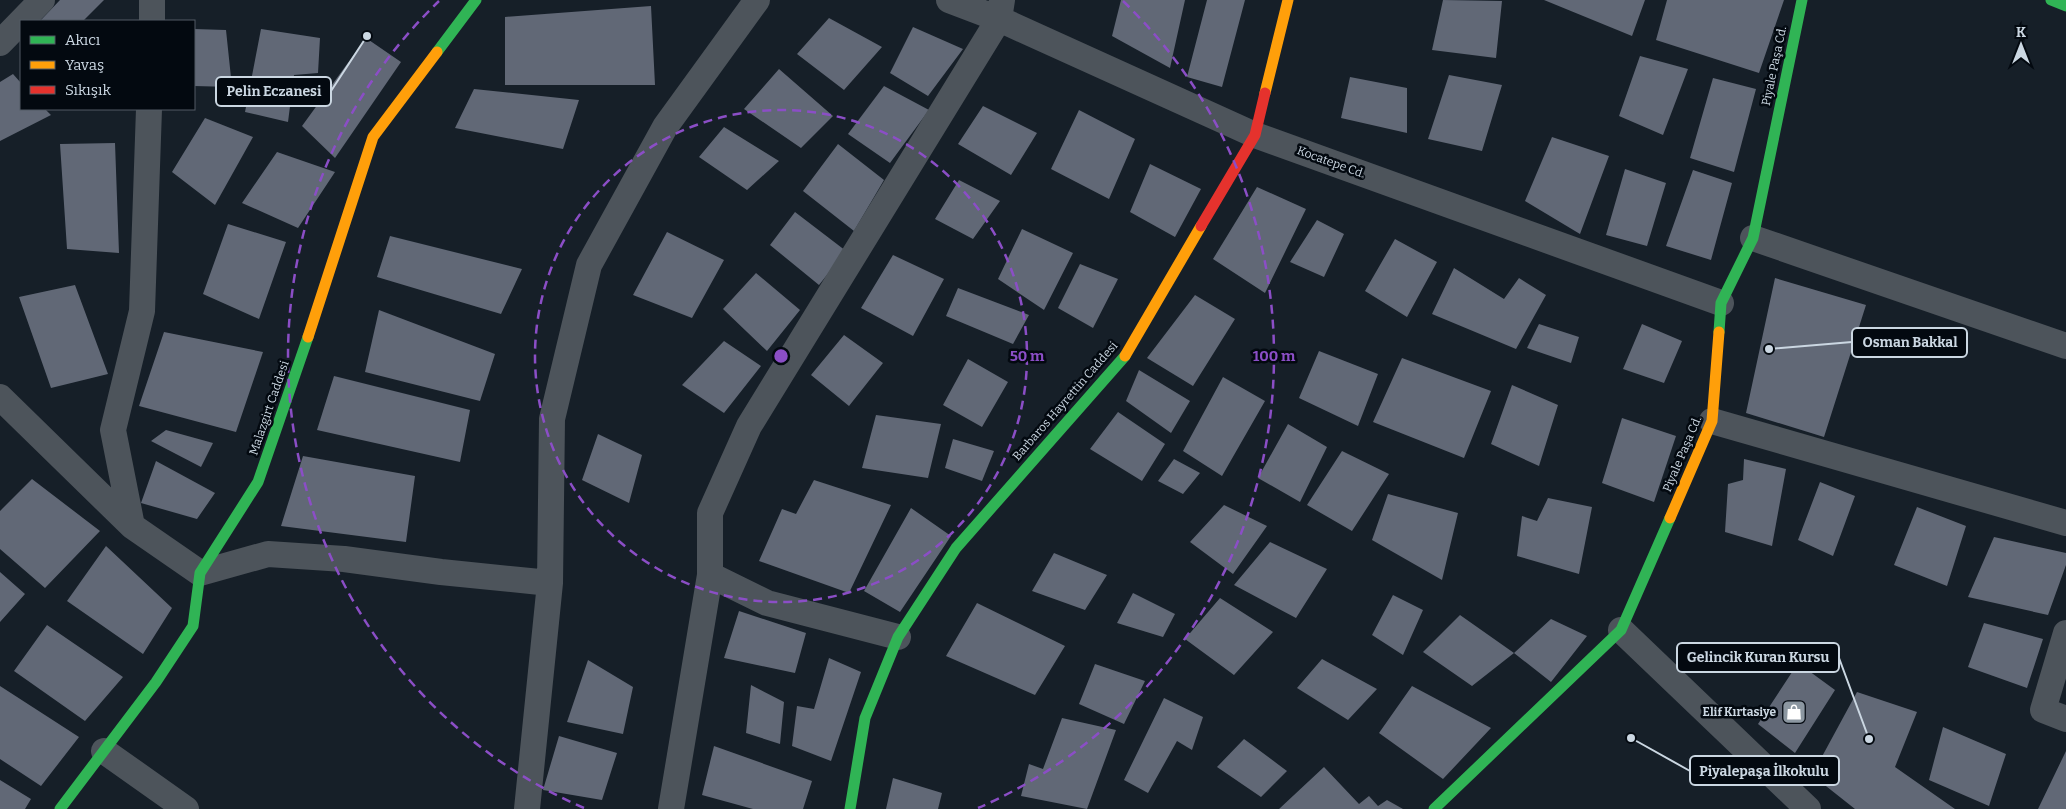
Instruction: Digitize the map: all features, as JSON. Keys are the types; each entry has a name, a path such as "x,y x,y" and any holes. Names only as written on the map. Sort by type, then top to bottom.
{"main road":[{"name":"Malazgirt Caddesi","path":"60,809 156,682 193,626 200,573 258,482 316,313 373,136 476,0"},
{"name":"Barbaros Hayrettin Caddesi","path":"850,809 865,718 898,637 956,548 1122,360 1255,135 1288,0"},
{"name":"Piyale Paşa Cd.","path":"1434,809 1621,630 1712,421 1721,303 1753,238 1802,0"},
{"path":"2051,0 2066,6"}],"street":[{"path":"22,20 42,0"},
{"path":"152,0 152,20"},
{"path":"527,809 550,583 552,419 590,265 665,127 757,0"},
{"name":"Kocatepe Cd.","path":"949,0 1001,10 1255,135 1721,303"},
{"path":"671,809 710,575 710,512 749,426 1001,10"},
{"path":"0,43 20,23"},
{"path":"132,526 113,430 142,311 149,110"},
{"path":"1753,238 2066,346"},
{"path":"0,397 132,526 200,573 268,554 344,558 441,572 550,583"},
{"path":"1712,421 2066,523"},
{"path":"710,575 767,603 898,637"},
{"path":"1621,630 1808,809"},
{"path":"2066,633 2043,710 2066,719"},
{"path":"104,751 186,809"}],"building":[{"path":"60,0 104,0 84,20 41,20"},
{"path":"1121,0 1185,0 1170,68 1112,36"},
{"path":"1207,0 1245,0 1222,87 1187,77"},
{"path":"1443,0 1502,1 1496,58 1432,50"},
{"path":"1544,0 1645,0 1632,36"},
{"path":"1667,0 1784,0 1759,73 1656,40"},
{"path":"651,6 655,85 505,85 505,17"},
{"path":"829,18 882,47 844,90 797,54"},
{"path":"913,27 963,49 928,96 890,73"},
{"path":"195,29 226,30 232,87 195,86"},
{"path":"261,29 320,38 318,73 294,75 288,122 245,112"},
{"path":"366,38 401,62 335,158 302,126"},
{"path":"1640,56 1688,69 1663,135 1619,116"},
{"path":"779,69 833,116 801,148 744,109"},
{"path":"13,74 20,82 20,110 46,110 51,115 0,141 0,82"},
{"path":"1449,75 1502,85 1482,151 1428,139"},
{"path":"1350,77 1407,88 1407,133 1341,118"},
{"path":"1713,78 1756,89 1734,172 1690,158"},
{"path":"884,86 929,110 890,163 848,134"},
{"path":"474,89 579,100 563,149 455,128"},
{"path":"983,106 1037,133 1011,175 958,144"},
{"path":"1079,110 1135,139 1109,199 1051,169"},
{"path":"205,118 253,137 215,205 172,172"},
{"path":"724,127 779,161 747,190 699,157"},
{"path":"1552,137 1609,156 1580,234 1525,201"},
{"path":"115,143 119,253 67,249 60,144"},
{"path":"838,144 884,180 854,231 803,191"},
{"path":"277,152 335,172 298,228 242,203"},
{"path":"1150,164 1201,189 1175,237 1130,212"},
{"path":"1625,169 1666,183 1647,246 1606,235"},
{"path":"1693,170 1732,183 1711,260 1666,246"},
{"path":"959,180 1000,201 973,239 935,219"},
{"path":"1257,187 1306,209 1265,293 1213,259"},
{"path":"795,212 846,251 819,285 770,245"},
{"path":"1317,220 1344,234 1324,277 1290,262"},
{"path":"228,224 286,242 259,319 203,294"},
{"path":"1022,229 1073,253 1044,310 998,279"},
{"path":"667,232 724,260 692,318 633,295"},
{"path":"390,236 522,269 501,314 377,277"},
{"path":"1395,239 1437,262 1407,317 1365,291"},
{"path":"893,255 944,279 913,336 861,308"},
{"path":"1080,264 1118,279 1093,328 1058,308"},
{"path":"1454,268 1504,299 1519,278 1546,295 1516,349 1432,314"},
{"path":"756,273 800,310 767,351 723,309"},
{"path":"1775,278 1866,305 1824,437 1746,413"},
{"path":"75,285 108,374 51,388 19,297"},
{"path":"958,288 1029,315 1013,344 946,316"},
{"path":"1195,295 1235,319 1193,386 1147,358"},
{"path":"379,310 495,354 480,401 365,372"},
{"path":"1539,324 1579,337 1571,363 1527,348"},
{"path":"1642,324 1682,341 1664,383 1623,369"},
{"path":"164,332 263,352 236,432 139,406"},
{"path":"844,335 883,363 849,406 811,375"},
{"path":"724,341 761,366 724,413 682,385"},
{"path":"1319,351 1378,374 1358,426 1299,398"},
{"path":"1402,358 1491,391 1464,458 1373,422"},
{"path":"968,359 1008,382 982,427 943,405"},
{"path":"1139,370 1190,401 1171,433 1126,401"},
{"path":"334,376 470,410 460,462 317,430"},
{"path":"1223,377 1265,401 1222,476 1183,451"},
{"path":"1512,385 1558,405 1539,466 1491,444"},
{"path":"1118,412 1165,444 1142,481 1090,449"},
{"path":"876,415 941,424 928,478 862,468"},
{"path":"1622,418 1676,436 1654,502 1602,483"},
{"path":"1288,424 1327,447 1300,502 1258,478"},
{"path":"166,430 213,443 201,467 151,441"},
{"path":"598,434 642,455 629,503 582,480"},
{"path":"953,439 994,451 982,481 945,468"},
{"path":"1342,451 1389,474 1352,531 1307,505"},
{"path":"303,456 415,476 406,542 281,526"},
{"path":"1174,459 1200,473 1183,494 1158,481"},
{"path":"1744,459 1786,469 1772,546 1725,532 1728,484 1743,480"},
{"path":"156,461 215,493 197,519 141,503"},
{"path":"32,479 100,531 45,588 0,549 0,511"},
{"path":"814,480 891,505 849,593 759,561 782,509 796,514"},
{"path":"1820,482 1855,496 1833,556 1798,540"},
{"path":"1388,494 1458,513 1442,580 1372,540"},
{"path":"1548,498 1592,507 1579,574 1517,556 1522,516 1537,521"},
{"path":"1224,505 1267,526 1233,574 1190,542"},
{"path":"1917,507 1966,526 1947,586 1894,565"},
{"path":"911,508 951,536 900,612 864,591"},
{"path":"1994,537 2066,553 2066,565 2048,615 1968,597"},
{"path":"1270,542 1327,569 1296,618 1234,585"},
{"path":"106,546 172,608 143,654 67,601"},
{"path":"1054,553 1107,575 1085,610 1032,591"},
{"path":"0,572 25,594 0,622"},
{"path":"1133,593 1175,614 1163,637 1117,623"},
{"path":"1393,595 1423,610 1403,655 1372,635"},
{"path":"1220,598 1273,632 1234,675 1185,639"},
{"path":"977,603 1065,646 1035,695 946,656"},
{"path":"739,611 806,633 795,673 724,658"},
{"path":"1460,615 1514,653 1472,686 1423,652"},
{"path":"1551,619 1587,636 1551,682 1514,653"},
{"path":"1984,623 2043,639 2027,688 1968,667"},
{"path":"47,625 123,677 85,721 14,671"},
{"path":"829,658 861,672 831,761 792,746 797,706 814,709"},
{"path":"1322,659 1377,689 1348,720 1297,688"},
{"path":"588,660 633,687 623,734 567,722"},
{"path":"1798,663 1835,690 1795,753 1758,724"},
{"path":"1095,664 1145,681 1124,724 1079,704"},
{"path":"751,685 784,702 780,744 746,733"},
{"path":"0,686 79,737 41,786 0,759"},
{"path":"1412,686 1491,728 1443,779 1379,733"},
{"path":"1857,692 1917,712 1895,767 1955,809 1855,809 1812,775"},
{"path":"1164,698 1203,717 1192,750 1177,741 1148,793 1124,780"},
{"path":"1062,718 1116,730 1087,809 1021,796 1029,764 1043,769"},
{"path":"1943,727 2006,754 1989,806 1929,780"},
{"path":"559,736 617,753 602,800 543,790"},
{"path":"1244,739 1287,771 1261,797 1217,767"},
{"path":"714,746 812,781 803,809 753,809 702,795"},
{"path":"2066,751 2066,809 2038,809"},
{"path":"1324,767 1359,804 1369,796 1378,806 1387,800 1403,809 1279,809"},
{"path":"893,778 942,793 938,809 886,809"},
{"path":"0,780 31,799 25,809 0,809"}],"traffic: fast":[{"path":"437,52 476,0"},
{"path":"1719,332 1721,303 1753,238 1802,0"},
{"path":"2051,0 2066,6"},
{"path":"60,809 156,682 193,626 200,573 258,482 308,337"},
{"path":"850,809 865,718 898,637 956,548 1125,356"},
{"path":"1434,809 1621,630 1670,518"}],"traffic: slow":[{"path":"1265,93 1288,0"},
{"path":"308,337 373,137 437,52"},
{"path":"1125,356 1201,226"},
{"path":"1670,518 1712,421 1719,332"}],"traffic: jam":[{"path":"1201,226 1255,135 1265,93"}],"place":[{"name":"Pelin Eczanesi","path":"367,36"},
{"name":"Osman Bakkal","path":"1769,349"},
{"name":"Elif Kırtasiye","path":"1794,712"},
{"name":"Piyalepaşa İlkokulu","path":"1631,738"},
{"name":"Gelincik Kuran Kursu","path":"1869,739"}]}
